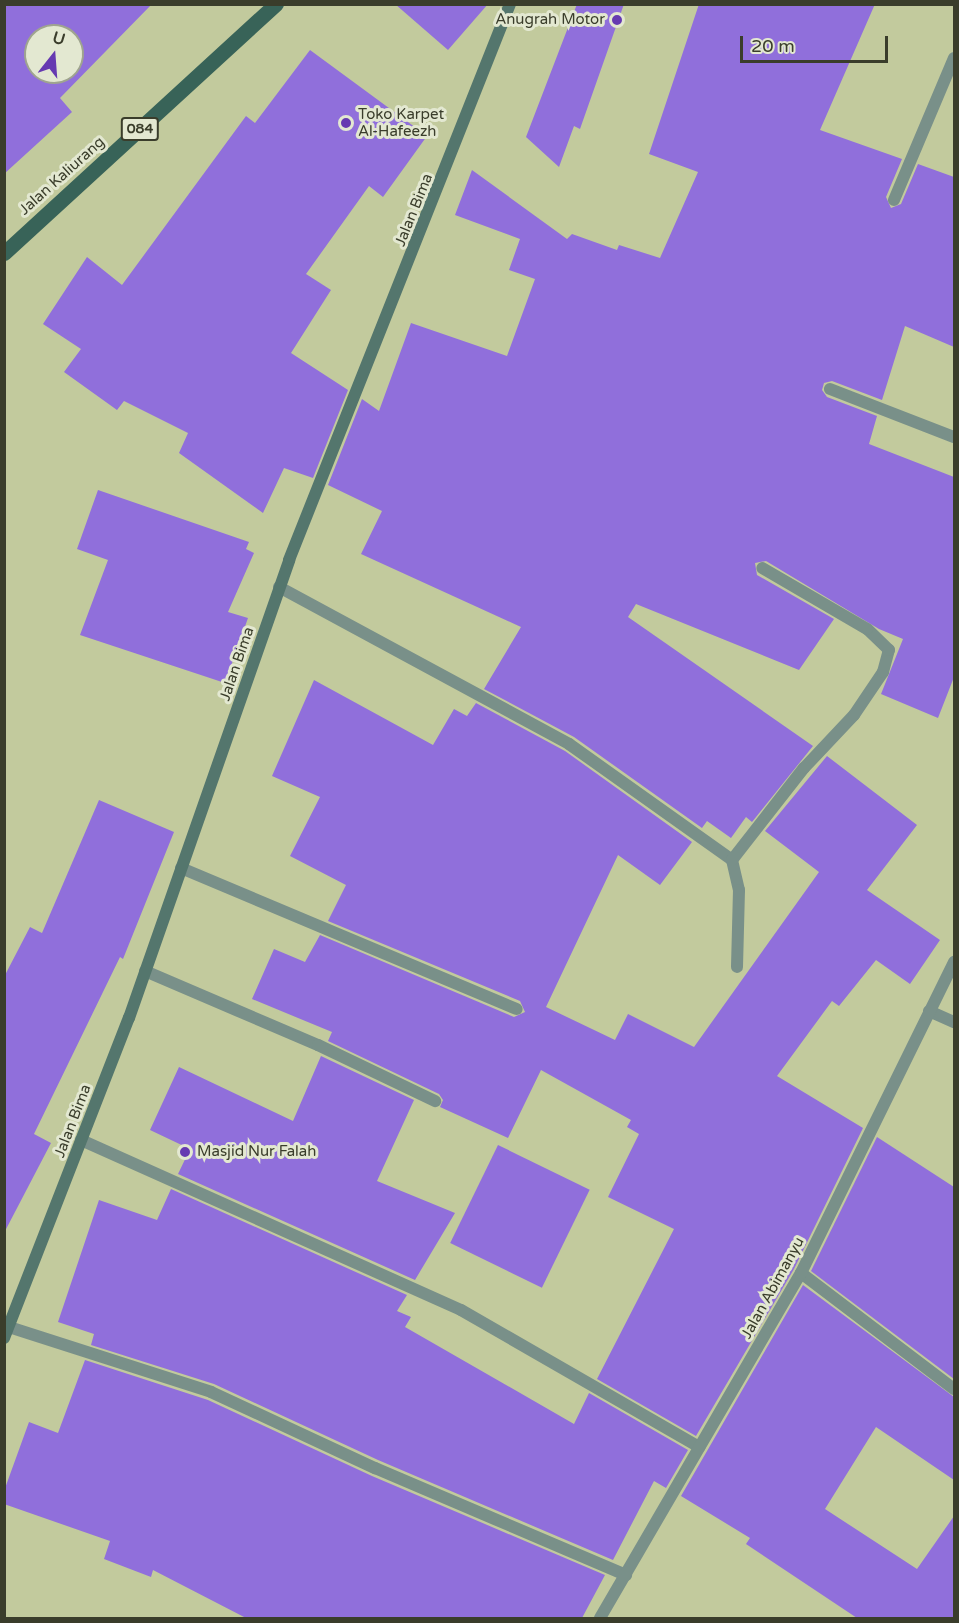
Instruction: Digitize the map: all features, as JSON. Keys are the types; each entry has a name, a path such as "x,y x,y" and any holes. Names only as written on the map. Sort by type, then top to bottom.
{"main road":[{"name":"Jalan Kaliurang","path":"4,253 276,4"}],"street":[{"name":"Jalan Bima","path":"7,1332 145,971 279,587 510,4"},
{"path":"894,200 954,58"},
{"path":"830,389 954,437"},
{"path":"732,860 804,768 854,716 884,672 889,650 858,623 762,568"},
{"path":"279,587 570,744 732,860 739,890 737,966"},
{"path":"181,868 516,1010"},
{"name":"Jalan Abimanyu","path":"600,1618 801,1273 954,962"},
{"path":"145,971 265,1021 435,1101"},
{"path":"929,1011 954,1022"},
{"path":"81,1140 461,1310 699,1447"},
{"path":"801,1273 954,1389"},
{"path":"7,1332 211,1392 375,1468 626,1575"}],"building":[{"path":"4,4 152,4 84,73 84,24 24,24 24,84 74,84 60,98 72,112 4,174"},
{"path":"395,4 488,4 448,50"},
{"path":"577,4 624,4 580,129 574,126 559,167 526,137"},
{"path":"699,4 875,4 820,130 902,159 886,197 891,208 901,204 918,164 954,177 954,347 905,326 882,400 832,381 824,383 822,390 827,397 877,416 869,444 954,477 954,677 938,718 881,694 903,639 879,629 766,561 755,563 757,575 834,619 799,670 636,604 628,617 813,746 752,822 746,817 731,838 707,821 702,828 574,737 484,689 521,627 361,554 382,511 328,485 362,399 379,411 411,323 507,356 535,279 509,270 520,239 455,215 472,170 567,239 572,234 617,250 619,245 660,258 698,172 649,154"},
{"path":"310,50 427,136 383,197 369,186 306,274 331,290 291,353 348,390 313,478 284,468 263,513 179,453 188,433 124,401 117,410 64,372 81,349 43,324 87,257 122,285 246,116 255,123"},
{"path":"98,490 249,542 246,549 254,553 228,612 248,618 225,683 80,635 108,560 77,549"},
{"path":"314,680 433,745 454,709 467,716 476,703 565,751 692,842 660,885 618,855 546,1007 615,1040 628,1014 694,1047 819,872 765,831 827,756 917,825 867,890 940,940 910,984 876,960 839,1006 832,1001 777,1076 863,1128 794,1269 696,1436 597,1379 674,1229 608,1197 639,1134 627,1127 631,1120 541,1070 508,1138 440,1107 443,1100 439,1094 328,1041 332,1032 252,999 274,949 305,962 320,935 514,1017 525,1012 520,1001 328,921 346,885 290,856 320,797 272,776"},
{"path":"99,800 174,832 123,959 120,957 34,1134 51,1143 4,1233 4,977 30,927 42,933"},
{"path":"321,1056 414,1100 377,1181 455,1213 415,1280 178,1174 190,1149 150,1130 179,1067 293,1121"},
{"path":"877,1137 954,1187 954,1379 811,1271"},
{"path":"498,1145 590,1190 542,1288 450,1243"},
{"path":"171,1189 407,1295 397,1311 411,1317 405,1327 574,1424 589,1393 688,1450 666,1488 654,1481 613,1560 378,1460 214,1384 91,1345 94,1334 58,1322 99,1200 157,1220"},
{"path":"803,1285 954,1397 954,1480 876,1427 825,1509 917,1569 954,1516 954,1618 857,1618 746,1544 750,1538 681,1496"},
{"path":"85,1360 208,1400 372,1476 605,1575 582,1618 246,1618 153,1570 151,1577 104,1559 110,1541 4,1504 4,1491 29,1422 58,1433"}],"place":[{"name":"Anugrah Motor","path":"617,20"},
{"name":"Toko Karpet Al-Hafeezh","path":"346,123"},
{"name":"Masjid Nur Falah","path":"185,1152"}]}
